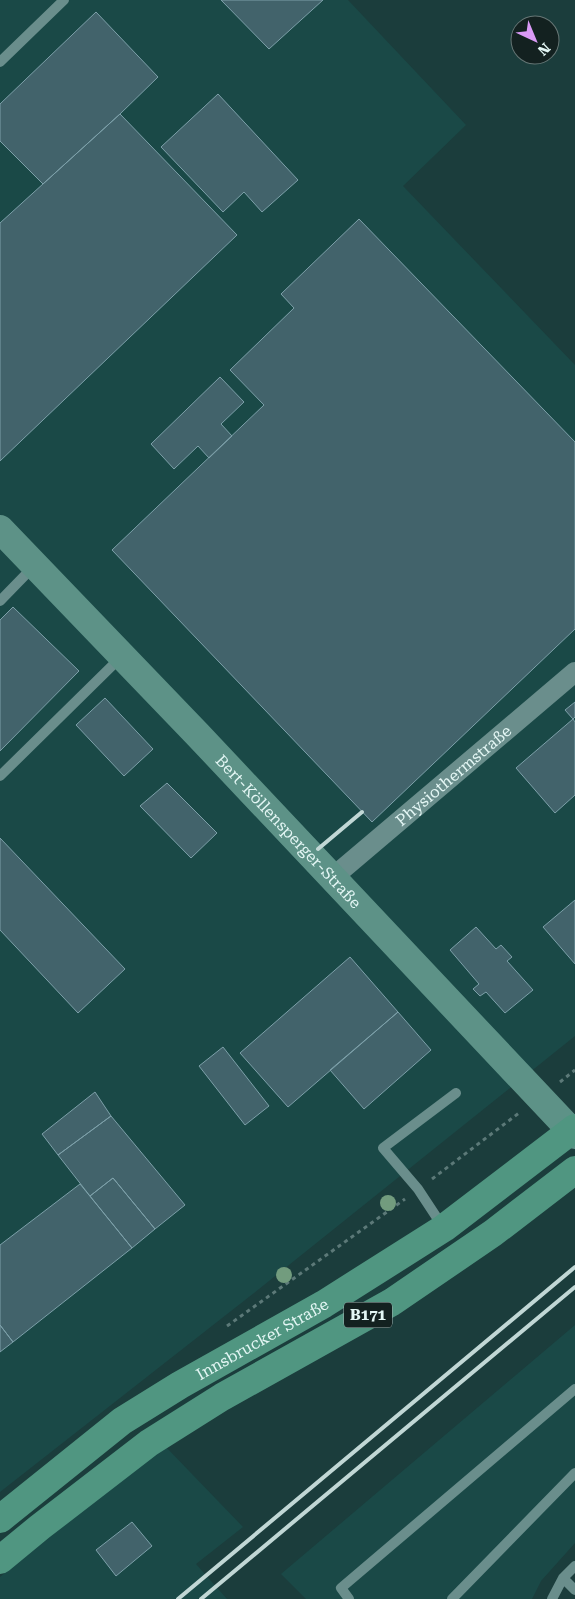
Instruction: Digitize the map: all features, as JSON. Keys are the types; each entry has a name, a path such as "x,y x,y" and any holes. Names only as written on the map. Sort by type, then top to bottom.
{"main road":[{"name":"Innsbrucker Straße","path":"0,1519 122,1421 180,1385 324,1304 444,1228 575,1128"},
{"name":"B171","path":"0,1560 149,1443 222,1397 392,1302 492,1233 575,1170"}],"street":[{"name":"Bert-Köllensperger-Straße","path":"0,529 575,1135"},
{"name":"Physiothermstraße","path":"332,878 575,672"}],"lane":[{"path":"0,62 64,0"},
{"path":"0,601 35,565"},
{"path":"0,776 122,656"},
{"path":"444,1228 418,1189 383,1148 456,1093"},
{"path":"349,1599 340,1588 575,1389"},
{"path":"452,1599 575,1473"},
{"path":"552,1599 563,1578 575,1566"},
{"path":"563,1578 575,1590"}],"path":[{"path":"558,1084 575,1070"},
{"path":"224,1329 418,1189 519,1113"}],"shaded area":[{"path":"0,0 348,0 466,125 403,186 575,365 575,1036 254,1293 0,1492"},
{"path":"575,1325 575,1543 541,1581 532,1599 306,1599 281,1574"},
{"path":"164,1445 243,1527 196,1564 227,1599 0,1599 0,1577"}],"building":[{"path":"221,0 323,0 269,49"},
{"path":"96,12 158,77 43,184 0,141 0,104"},
{"path":"218,94 298,180 262,212 244,192 223,212 161,147"},
{"path":"120,114 237,235 0,461 0,223"},
{"path":"359,219 575,442 575,629 372,822 112,550 264,405 230,370 294,308 281,294"},
{"path":"220,377 244,402 221,424 232,436 209,458 198,446 174,469 151,444"},
{"path":"13,607 79,671 0,751 0,620"},
{"path":"105,698 153,749 124,776 76,725"},
{"path":"575,702 575,717 573,719 565,710"},
{"path":"573,719 575,722 575,795 555,813 516,768"},
{"path":"167,783 217,833 191,858 140,806"},
{"path":"0,838 125,969 78,1013 0,930"},
{"path":"575,900 575,964 543,927"},
{"path":"476,927 496,949 501,945 512,957 507,961 533,990 505,1013 486,992 480,996 473,989 479,984 450,950"},
{"path":"350,957 398,1012 288,1107 240,1053"},
{"path":"398,1012 431,1050 364,1109 330,1070"},
{"path":"223,1047 269,1106 245,1125 199,1066"},
{"path":"95,1092 111,1116 58,1155 42,1134"},
{"path":"111,1116 185,1205 155,1229 113,1178 90,1196 58,1155"},
{"path":"113,1178 155,1229 132,1248 90,1196"},
{"path":"80,1184 132,1248 13,1342 0,1325 0,1245"},
{"path":"0,1325 13,1342 0,1352"},
{"path":"132,1522 152,1546 116,1576 96,1550"}],"railway":[{"path":"318,849 362,812"},
{"path":"178,1599 575,1267"},
{"path":"201,1599 575,1287"}]}
